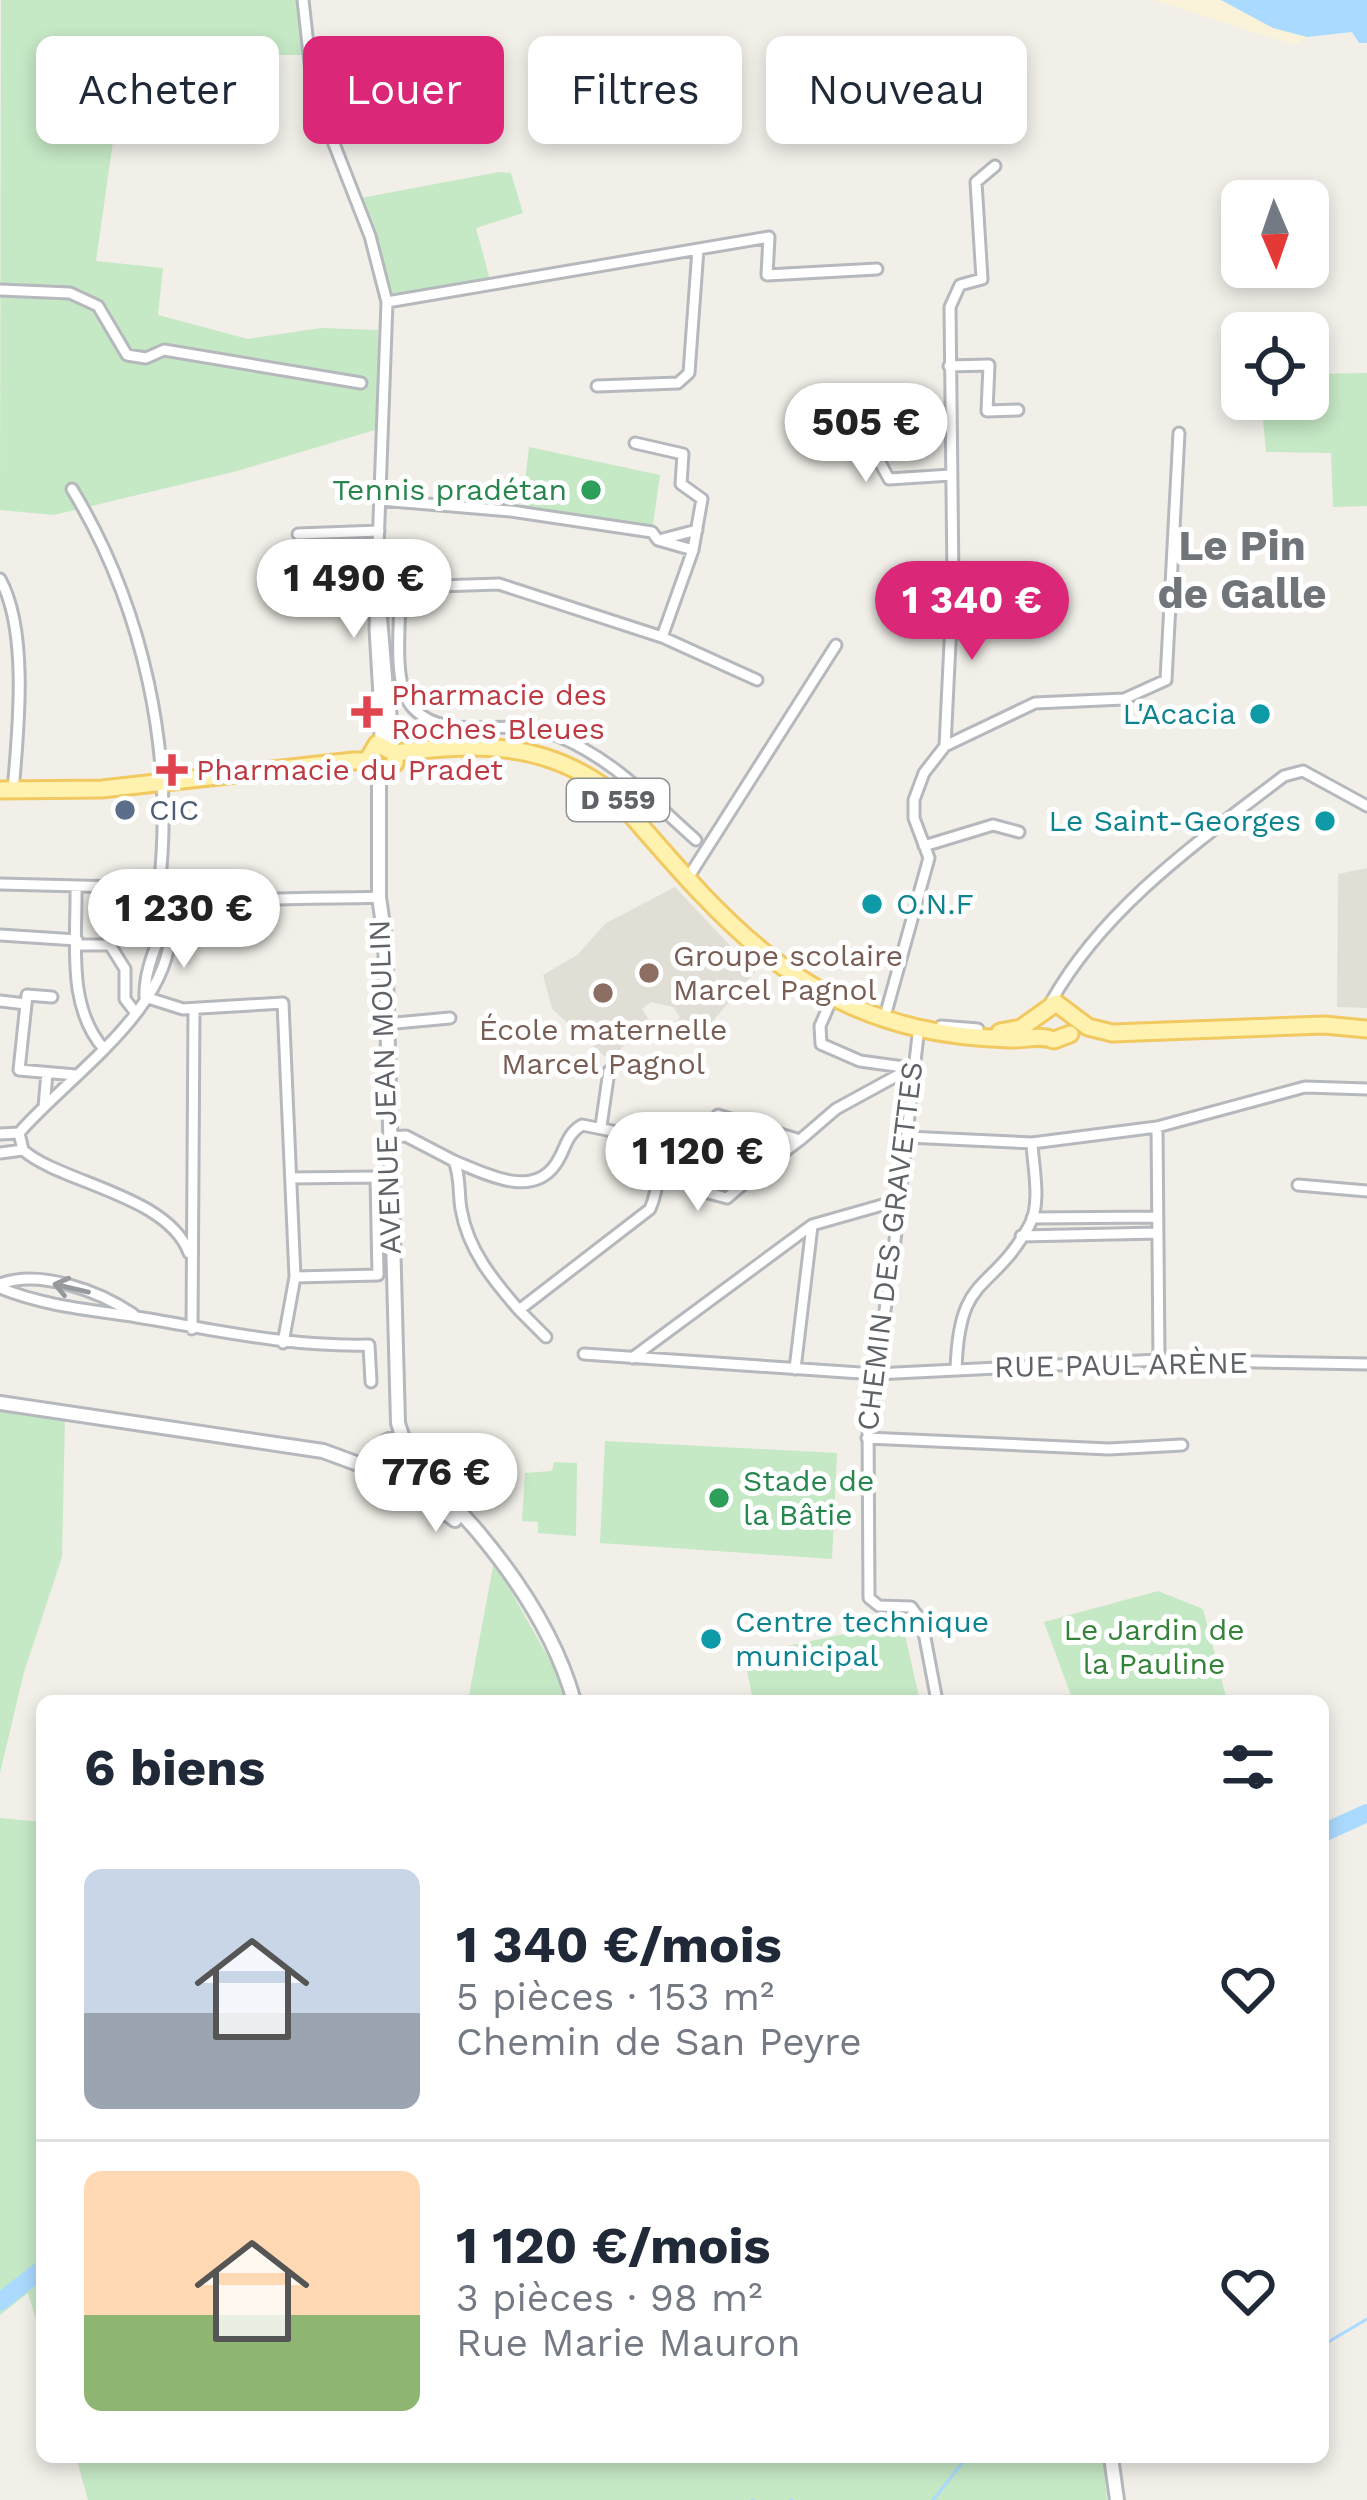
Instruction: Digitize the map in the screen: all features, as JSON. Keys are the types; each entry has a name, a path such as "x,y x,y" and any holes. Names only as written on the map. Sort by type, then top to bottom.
{"main road":[{"name":"D 559","path":"389,748 512,747 567,764 610,792 724,922 786,968 834,994 917,1028 1000,1039 1043,1035"},
{"path":"6,791 392,767 389,748 370,748 373,766"},
{"name":"D 559","path":"786,968 887,1009 978,1029 1013,1031 1060,1015 1109,1041 1367,1029"},
{"path":"1060,1015 1059,1040 1043,1035 1060,1015"}],"street":[{"path":"303,0 313,90 370,236 387,302 378,587 389,748"},
{"path":"944,746 953,581 950,307 959,285 982,279 976,182 995,166"},
{"path":"387,302 769,237 767,275 877,269"},
{"path":"597,386 678,382 689,373 698,249"},
{"path":"0,290 70,293 98,306 127,355 146,358 164,350 362,382"},
{"path":"949,366 989,365 987,411 1018,410"},
{"path":"795,424 866,435 889,479 951,475"},
{"path":"887,1009 928,858 914,818 914,800 923,773 944,746 1035,703 1124,699 1166,680 1180,433"},
{"path":"635,443 683,454 682,484 702,499 693,550 662,637"},
{"path":"72,489 128,606 150,688 162,781 164,862 159,888 171,922"},
{"path":"380,500 535,514 652,532 658,540 693,550"},
{"path":"658,540 698,530"},
{"path":"298,534 379,531"},
{"path":"0,579 12,601 17,632 6,791"},
{"path":"378,587 400,590 432,582 499,584 662,637 757,680"},
{"path":"400,590 402,676 409,705 427,719 451,726 542,730 603,758 695,840"},
{"path":"0,631 17,632"},
{"path":"686,881 836,646"},
{"name":"AVENUE JEAN MOULIN","path":"373,766 394,1402 404,1443"},
{"path":"1060,1015 1069,969 1110,920 1289,772 1310,774 1367,806"},
{"path":"923,845 993,825 1019,832"},
{"path":"0,884 159,888"},
{"path":"76,887 83,1017 104,1049"},
{"path":"192,1264 178,1233 154,1215 23,1150 3,1153 3,1135 19,1133 136,1012 145,997 161,937 171,922 221,906 379,897"},
{"path":"0,934 110,945 125,969 125,999 136,1012"},
{"path":"834,994 820,1026 821,1044 860,1061 911,1069"},
{"path":"52,997 27,995 19,1070 76,1076"},
{"path":"145,997 194,1009 283,1004 295,1277 284,1343"},
{"path":"0,1001 26,1004"},
{"path":"192,1330 194,1009"},
{"path":"385,1024 449,1018"},
{"name":"CHEMIN DES GRAVETTES","path":"936,1695 917,1610 879,1606 869,1598 867,1438 900,1199 917,1028 978,1029"},
{"path":"800,1140 718,1115 697,1190 727,1198 800,1140 836,1109 911,1069"},
{"path":"601,1126 609,1071"},
{"path":"44,1107 47,1073"},
{"path":"907,1137 1032,1143 1157,1127 1305,1087 1367,1089"},
{"path":"388,1137 406,1136 454,1161 520,1183 539,1179 554,1167 571,1131 582,1125 653,1139 657,1148 650,1209 519,1310"},
{"path":"1157,1127 1159,1360"},
{"path":"19,1133 23,1150"},
{"path":"956,1370 958,1323 965,1302 1032,1218 1032,1143"},
{"path":"705,1156 755,1174"},
{"path":"454,1161 462,1181 459,1202 465,1229 485,1270 546,1337"},
{"path":"291,1178 376,1177 378,1275 295,1277"},
{"path":"1298,1185 1367,1191"},
{"path":"632,1358 812,1225 900,1199"},
{"path":"1032,1218 1158,1217"},
{"path":"795,1369 812,1225"},
{"path":"1021,1235 1158,1233"},
{"path":"0,1286 20,1276 106,1296 137,1317"},
{"path":"0,1286 101,1315 137,1317 192,1330 284,1343 370,1345 371,1382"},
{"name":"RUE PAUL ARÈNE","path":"584,1354 875,1374 1159,1360 1367,1364"},
{"name":"AVENUE JEAN MOULIN","path":"380,1445 394,1402"},
{"path":"0,1403 323,1450 430,1499 493,1551"},
{"path":"867,1438 1109,1449 1182,1445"},
{"path":"323,1450 404,1443 415,1466 493,1551 558,1651 572,1695"},
{"path":"372,1469 380,1445"},
{"path":"399,1483 415,1466"},
{"path":"1113,2463 1117,2500"}],"shaded area":[{"path":"1367,868 1367,1008 1337,1007 1338,874"},
{"name":"Groupe scolaire Marcel Pagnol","path":"675,887 755,972 694,1043 675,1023 680,1017 673,1007 651,1002 642,1009 650,1021 609,1060 552,1009 543,975 577,955 606,923"}],"green space":[{"path":"1,0 298,0 302,55 279,55 279,36 36,36 36,144 113,144 96,261 163,268 158,315 248,339 321,328 378,330 378,429 237,471 54,515 0,510"},
{"path":"511,173 523,213 476,228 490,280 392,296 361,198"},
{"path":"1367,373 1367,506 1333,507 1331,453 1266,452 1263,420 1329,420 1329,374"},
{"name":"Tennis pradétan","path":"529,447 660,475 652,532 522,506"},
{"path":"0,1409 65,1417 62,1557 24,1672 0,1773"},
{"name":"Stade de la Bâtie","path":"605,1441 837,1453 832,1559 600,1543"},
{"path":"554,1462 577,1463 576,1536 538,1533 538,1522 522,1521 525,1473 552,1471"},
{"path":"494,1561 557,1673 563,1695 469,1695"},
{"name":"Le Jardin de la Pauline","path":"1158,1591 1203,1609 1225,1695 1071,1695 1044,1622"},
{"path":"902,1622 919,1695 752,1695 744,1655"},
{"path":"0,1818 36,1821 36,2319 28,2293 0,2315"},
{"path":"78,2463 1104,2463 1107,2500 88,2500"}],"sand":[{"path":"1154,0 1221,0 1273,28 1307,37 1295,45"}],"water":[{"path":"1221,0 1367,0 1367,43 1359,43 1352,32 1307,37 1273,28"}],"waterway":[{"path":"1329,1830 1367,1813"},
{"path":"0,2302 36,2274"},
{"path":"1329,2341 1367,2319"},
{"path":"933,2500 962,2463"}],"place":[{"name":"Tennis pradétan","path":"591,490"},
{"name":"Pharmacie des Roches Bleues","path":"367,712"},
{"name":"L'Acacia","path":"1260,714"},
{"name":"Pharmacie du Pradet","path":"172,770"},
{"name":"CIC","path":"125,810"},
{"name":"Le Saint-Georges","path":"1325,821"},
{"name":"O.N.F","path":"872,904"},
{"name":"Groupe scolaire Marcel Pagnol","path":"649,973"},
{"name":"École maternelle Marcel Pagnol","path":"603,993"},
{"name":"Stade de la Bâtie","path":"719,1498"},
{"name":"Centre technique municipal","path":"711,1639"}],"district":[{"name":"Le Pin de Galle","path":"1242,569"}]}
